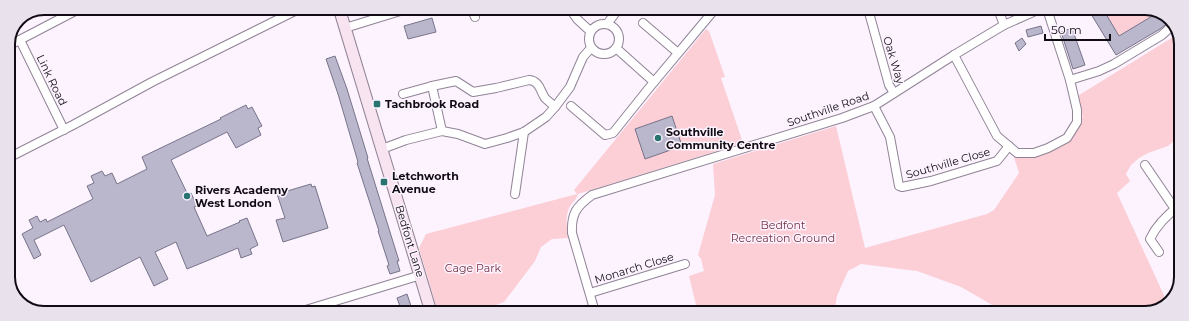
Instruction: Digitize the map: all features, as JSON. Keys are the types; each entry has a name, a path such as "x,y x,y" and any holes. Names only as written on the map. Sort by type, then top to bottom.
{"main road":[{"name":"Bedfont Lane","path":"341,15 429,306"}],"street":[{"path":"15,42 68,15"},
{"path":"15,154 64,130 152,82 287,15"},
{"path":"345,28 387,15"},
{"path":"574,15 590,31"},
{"path":"607,24 614,15"},
{"path":"571,106 605,134 614,134 654,82 710,15"},
{"name":"Oak Way","path":"870,15 889,85 894,94"},
{"path":"1000,15 1004,26"},
{"name":"Southville Road","path":"593,306 572,233 572,223 575,213 581,204 592,194 842,118 874,106 954,55 1004,26 1027,15"},
{"path":"954,55 997,136 1017,153 1034,153 1048,148 1067,138 1077,122 1077,110 1070,80 1049,15"},
{"path":"643,23 678,53"},
{"path":"598,24 607,24 612,26 618,34 619,39 616,48 612,52 603,54 591,48 588,39 590,31 598,24"},
{"path":"1070,80 1099,71 1114,64 1162,35 1169,28"},
{"name":"Link Road","path":"20,40 64,130"},
{"path":"382,149 406,140 442,131 458,134 485,144 524,132 546,117 555,107 570,87 583,57 591,48"},
{"path":"616,48 654,82"},
{"path":"403,94 456,81 473,92 534,80 538,84 545,98 555,107"},
{"path":"432,86 442,131"},
{"name":"Southville Close","path":"874,106 890,137 899,186 902,187 931,181 997,161 1009,146"},
{"path":"515,194 524,132"},
{"path":"1145,165 1174,203"},
{"path":"1159,252 1150,239 1153,232 1174,210"},
{"name":"Monarch Close","path":"590,293 685,264"},
{"path":"318,306 421,275"}],"green space":[{"path":"1107,15 1152,16 1119,36"},
{"name":"Cage Park","path":"706,29 709,31 725,77 721,78 743,143 578,194 570,206 567,216 568,238 552,239 541,247 535,261 504,302 495,306 436,306 419,248 426,234 577,194 574,190"},
{"name":"Bedfont Recreation Ground","path":"1173,37 1174,42 1174,141 1168,146 1139,158 1131,165 1126,174 1130,181 1117,193 1165,298 1158,303 1149,306 994,306 961,287 917,271 861,264 848,271 837,296 835,306 696,306 689,276 704,271 701,259 698,255 715,195 713,164 836,126 865,248 987,214 994,210 1019,173 1014,157 1034,157 1067,142 1083,117 1076,97"}],"building":[{"path":"1092,15 1107,15 1119,36 1152,16 1158,18 1166,24 1160,29 1116,55"},
{"path":"432,18 436,32 408,39 404,26"},
{"path":"1041,26 1043,33 1028,37 1026,30"},
{"path":"1072,28 1085,65 1073,69 1061,32"},
{"path":"1022,38 1026,44 1019,51 1015,43"},
{"path":"335,56 347,89 399,261 397,261 400,271 390,274 387,266 389,265 379,231 326,59"},
{"path":"246,105 248,109 252,107 262,126 258,128 261,135 236,148 227,132 171,160 188,195 191,193 197,206 194,207 207,236 247,218 258,245 250,249 252,254 241,258 238,248 187,269 176,242 155,252 168,279 154,286 140,257 91,282 64,225 34,240 41,255 34,259 22,234 33,228 29,220 37,216 40,222 46,219 47,222 93,199 87,186 94,183 91,176 102,171 105,176 112,173 117,184 147,169 142,157 221,119 220,118"},
{"name":"Southville Community Centre","path":"672,116 682,146 645,159 635,129"},
{"path":"311,184 312,187 315,186 328,228 283,242 276,220 285,218 277,194"},
{"path":"407,294 411,306 400,306 397,298"}],"place":[{"name":"Tachbrook Road","path":"377,104"},
{"name":"Southville Community Centre","path":"658,138"},
{"name":"Letchworth Avenue","path":"384,182"},
{"name":"Rivers Academy West London","path":"187,196"}]}
